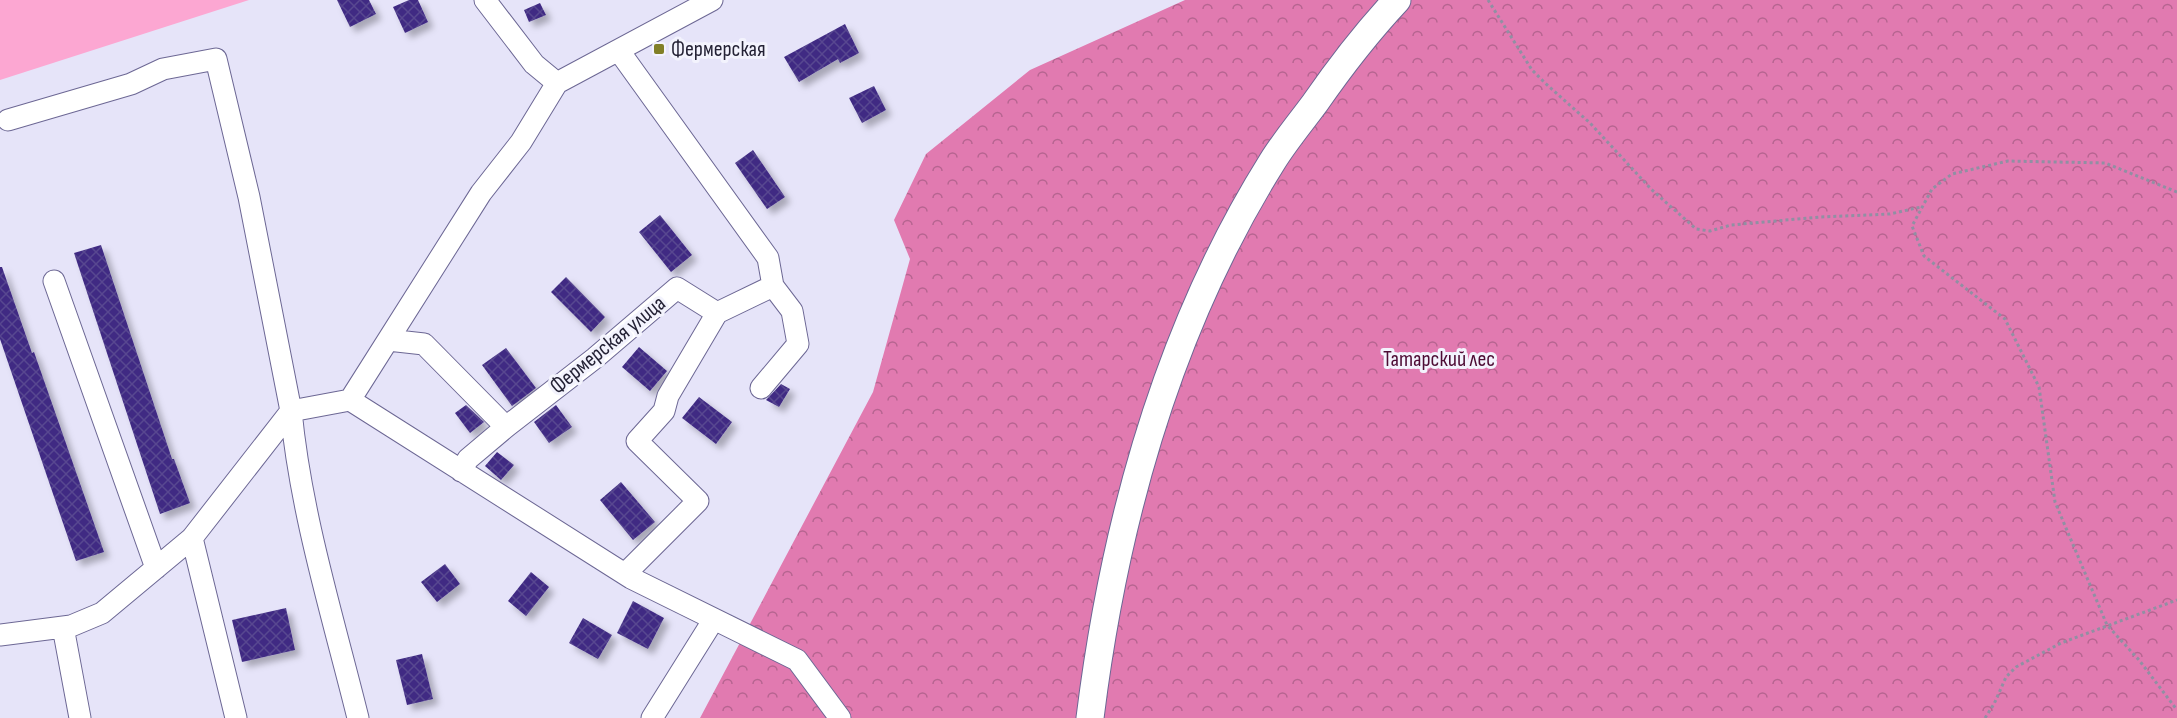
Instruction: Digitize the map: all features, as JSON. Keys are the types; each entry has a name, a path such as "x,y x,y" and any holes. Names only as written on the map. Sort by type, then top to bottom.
{"main road":[{"path":"1090,718 1099,644 1121,542 1149,437 1179,348 1221,255 1273,162 1335,74 1397,0"}],"street":[{"path":"485,0 534,64 557,83"},
{"path":"350,400 481,193 521,142 557,83 712,0"},
{"path":"619,51 768,258 773,286 792,311 798,344 761,388"},
{"path":"8,120 131,84 163,69 216,59 249,197 291,411 294,445 306,509 358,718"},
{"path":"54,281 156,568"},
{"path":"625,574 698,501 637,441 664,411 668,396 717,314 773,286"},
{"name":"Фермерская улица","path":"460,471 468,459 595,358 677,288 717,314"},
{"path":"388,340 424,344 506,427"},
{"path":"0,635 71,626 102,613 192,538 291,411 350,400 625,574 797,660 840,718"},
{"path":"192,538 236,718"},
{"path":"652,718 714,619"},
{"path":"63,627 80,718"}],"path":[{"path":"1488,0 1532,70 1590,123 1651,189 1696,229 1710,231 1731,225 1820,217 1890,214 1921,207"},
{"path":"2177,192 2105,163 2008,161 1952,174 1932,189 1912,226 1923,256 2005,319 2039,387 2055,502 2107,625 2139,660 2177,710"},
{"path":"1985,718 2006,677 2016,667 2061,643 2177,600"}],"green space":[{"name":"Татарский лес","path":"1185,0 2177,0 2177,718 700,718 873,392 910,259 894,220 926,154 1030,70"}],"shaded area":[{"path":"0,0 249,0 0,80"}],"building":[{"path":"337,0 369,0 376,14 350,27"},
{"path":"409,0 418,0 428,22 405,33 393,7"},
{"path":"540,3 546,15 529,22 524,10"},
{"path":"845,24 859,53 840,63 838,59 799,82 784,57"},
{"path":"874,86 886,110 862,123 849,98"},
{"path":"753,150 785,197 767,209 735,163"},
{"path":"660,215 692,255 671,272 639,232"},
{"path":"101,245 172,459 174,459 190,503 160,514 74,253"},
{"path":"0,267 2,267 32,353 34,352 104,552 76,561 0,339"},
{"path":"566,277 605,317 591,332 551,292"},
{"path":"639,347 667,371 650,391 622,367"},
{"path":"506,348 536,388 512,406 482,365"},
{"path":"781,384 790,389 779,407 766,400"},
{"path":"699,397 732,422 716,444 682,418"},
{"path":"466,405 484,422 470,433 455,413"},
{"path":"556,405 572,427 549,443 534,422"},
{"path":"497,452 514,465 501,480 485,466"},
{"path":"621,482 655,522 633,540 600,500"},
{"path":"445,564 460,584 437,602 421,582"},
{"path":"531,572 549,587 526,616 508,601"},
{"path":"633,601 664,618 648,649 617,633"},
{"path":"286,608 295,650 242,662 232,620"},
{"path":"583,618 612,635 598,659 569,643"},
{"path":"422,654 433,699 407,705 396,660"}],"place":[{"name":"Фермерская","path":"659,49"}]}
